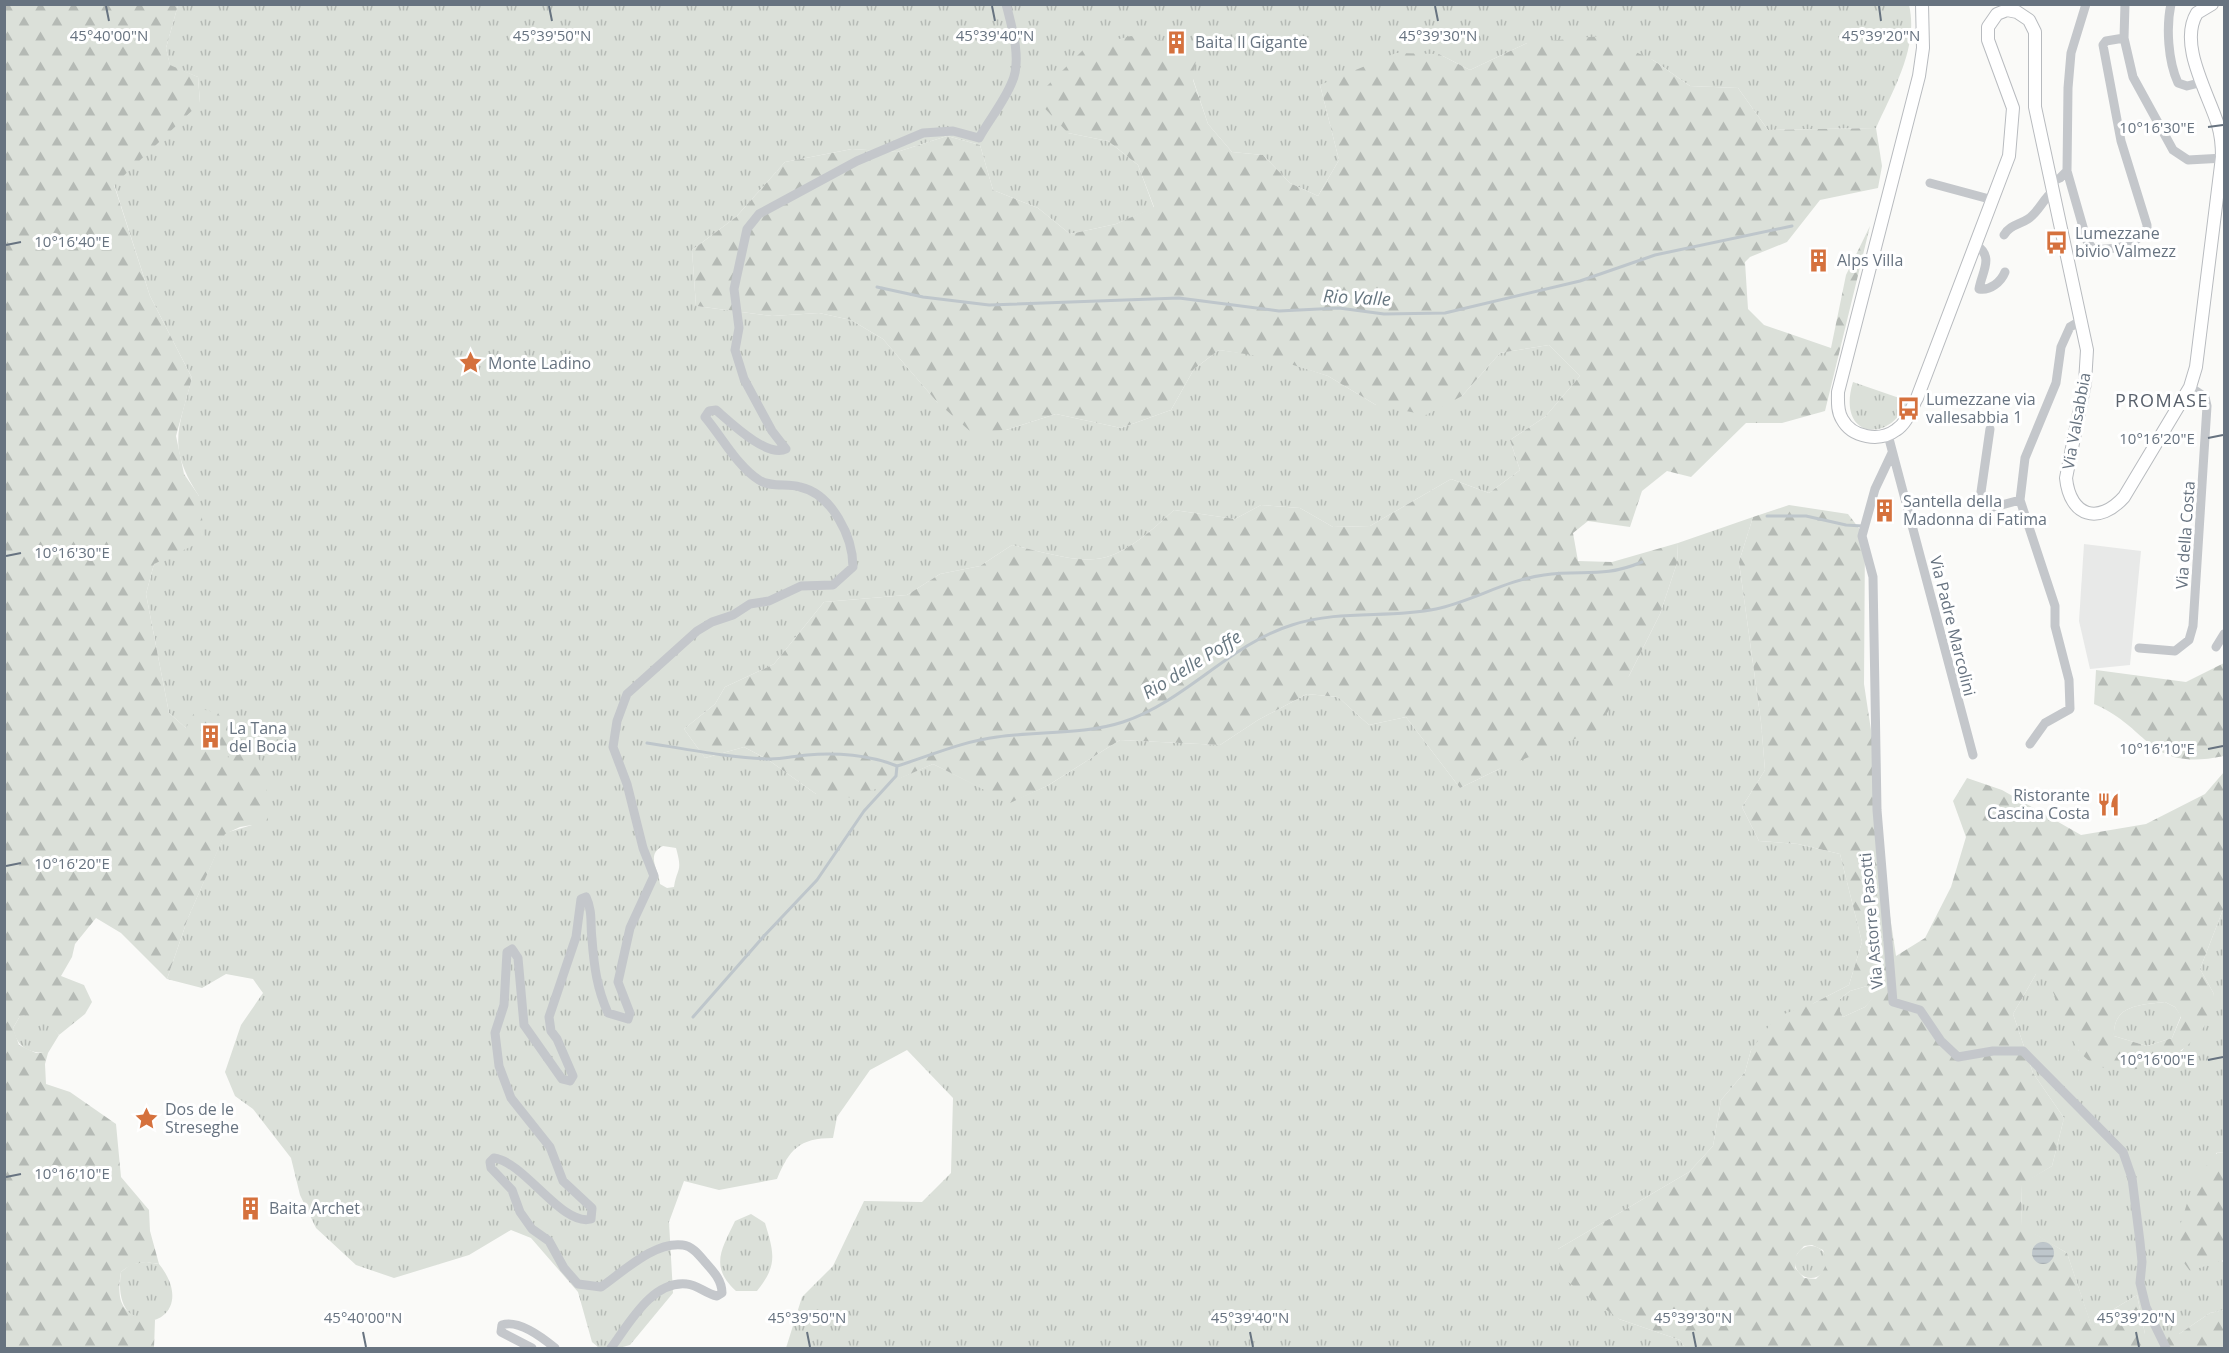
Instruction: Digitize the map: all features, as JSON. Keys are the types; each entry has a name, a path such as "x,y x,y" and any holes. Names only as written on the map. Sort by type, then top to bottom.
{"main road":[{"path":"1888,435 1863,436 1852,430 1842,420 1838,407 1838,392 1919,76 1923,48 1922,4"},
{"name":"Via Valsabbia","path":"1888,435 1897,430 1907,419 1917,398 2008,156 2013,108 1988,40 1988,27 1997,14 2006,7 2029,20 2035,32 2035,107 2087,350 2085,383 2067,478 2071,503 2082,511 2100,513 2115,507 2124,497 2190,387 2201,339 2223,158 2219,128 2191,49 2190,36 2197,13 2212,4"}],"street":[{"path":"611,1348 642,1308 658,1292 670,1285 691,1284 707,1294 717,1296 723,1293 722,1286 716,1274 694,1250 683,1245 643,1256 601,1287 578,1284 564,1268 549,1241 532,1229 520,1212 512,1190 491,1168 490,1162 494,1158 502,1159 528,1178 560,1208 582,1219 591,1219 592,1208 563,1181 550,1147 512,1098 499,1066 495,1033 505,994 504,958 512,949 518,958 524,1025 562,1079 570,1081 573,1076 557,1039 550,1031 549,1017 576,937 578,904 586,897 592,909 591,937 597,988 609,1013 627,1019 630,1013 618,982 630,928 654,876 643,848 627,784 613,747 617,721 627,694 697,631 712,622 733,615 750,604 769,601 801,586 833,585 853,567 853,553 848,537 831,508 808,489 760,480 741,463 705,417 709,411 716,410 740,432 773,451 786,449 772,431 744,379 735,350 739,328 734,289 747,229 759,214 847,167 923,133 953,131 979,138 1014,80 1016,62 1006,4"},
{"path":"2086,4 2071,53 2068,88 2067,171 2087,241 2093,249 2132,245 2147,230 2121,141 2103,45 2106,41 2124,38"},
{"path":"2125,4 2124,38 2133,77 2173,150 2188,160 2223,158"},
{"path":"2171,4 2168,17 2172,71 2178,82 2187,86 2203,82"},
{"path":"2050,182 2060,178 2067,171"},
{"path":"1930,183 1993,200"},
{"path":"2004,235 2008,228 2027,220 2037,212 2048,196 2054,195"},
{"path":"1975,244 1983,249 1987,258 1979,289 1984,290 1993,286 2002,279 2006,272"},
{"path":"2030,744 2044,723 2070,709 2071,691 2060,654 2051,589 2020,500 2025,458 2056,383 2061,347 2070,327 2082,320"},
{"name":"Via della Costa","path":"2139,648 2175,651 2188,640 2193,626 2207,406 2205,396 2190,387"},
{"path":"1990,429 1980,500 1983,505 1994,507 2020,500"},
{"name":"Via Padre Marcolini","path":"1888,435 1892,453 1896,458 1957,701 1973,755"},
{"name":"Via Astorre Pasotti","path":"1892,453 1875,489 1862,536 1873,578 1877,810 1893,1002 1920,1010 1941,1041 1958,1057 1993,1051 2023,1051 2123,1152 2132,1178 2139,1231 2142,1262 2140,1283 2146,1307 2166,1348"},
{"path":"2216,647 2224,634"},
{"path":"532,1348 501,1332 502,1324 508,1323 535,1333 555,1348"}],"shaded area":[{"path":"2084,544 2141,551 2130,665 2090,669 2079,621"},
{"path":"2039,1242 2047,1242 2054,1249 2054,1257 2047,1264 2039,1264 2032,1257 2032,1249"}],"green space":[{"path":"5,4 178,5 166,48 170,65 198,77 200,103 114,185 150,296 192,378 176,436 184,474 199,496 205,540 154,564 146,594 169,713 186,728 195,711 201,709 218,713 225,725 228,758 253,750 266,770 268,822 240,827 225,834 188,918 167,979 121,933 96,918 75,944 72,957 61,976 84,985 92,1002 85,1014 59,1035 47,1022 33,1016 20,1016 13,1028 19,1045 36,1053 48,1053 45,1064 46,1084 70,1092 116,1124 121,1177 149,1210 150,1231 159,1264 138,1263 121,1272 119,1291 123,1306 128,1312 144,1319 155,1320 154,1348 5,1348"},
{"path":"178,5 1909,5 1910,37 1903,68 1876,128 1768,130 1738,88 1690,86 1653,60 1527,43 1470,70 1439,54 1320,85 1339,160 1318,196 1290,183 1263,155 1232,152 1208,124 1193,79 1068,133 1108,141 1138,165 1154,208 1116,224 1070,234 1038,208 993,190 980,145 947,136 897,152 852,149 785,162 736,217 692,250 696,306 772,316 819,313 851,320 883,339 937,402 1006,430 1056,414 1121,428 1171,410 1194,369 1219,350 1271,357 1328,376 1376,405 1462,396 1500,353 1549,345 1580,376 1545,417 1510,440 1520,470 1489,493 1451,479 1370,526 1333,527 1300,508 1261,505 1235,519 1174,510 1138,540 1107,557 1076,559 1012,545 980,566 940,574 907,595 824,602 774,664 725,687 715,704 684,729 705,758 744,747 767,759 816,794 895,780 933,764 1010,802 1047,786 1120,740 1220,745 1258,720 1307,694 1338,697 1369,725 1406,717 1460,788 1499,769 1629,676 1660,614 1677,563 1678,543 1753,517 1739,562 1761,722 1765,770 1742,807 1759,841 1798,844 1840,854 1862,942 1849,985 1814,1003 1751,1050 1745,1072 1721,1100 1713,1146 1689,1172 1558,1249 1619,1319 1680,1340 1685,1348 786,1348 802,1297 833,1266 864,1201 922,1202 951,1173 953,1098 907,1050 870,1070 837,1117 833,1138 812,1140 797,1148 786,1160 777,1179 719,1190 684,1181 669,1222 673,1293 630,1345 619,1348 599,1348 592,1342 578,1292 531,1238 511,1230 469,1255 394,1278 356,1265 316,1228 300,1195 291,1158 253,1109 235,1096 225,1072 241,1025 263,993 253,979 226,974 202,988 167,979 188,918 225,833 252,825 216,763 186,728 169,713 146,594 154,564 199,496 182,464 178,438 192,378 150,296 114,184 200,102 198,77 170,66 166,48","holes":["663,846 676,848 679,869 674,887 667,888 660,884 654,858"]},
{"path":"1131,36 1198,46 1193,80 1208,124 1232,152 1263,155 1290,183 1318,196 1339,160 1320,85 1396,53 1439,54 1470,70 1527,43 1601,36 1653,60 1690,86 1738,88 1768,130 1876,128 1882,166 1878,188 1820,200 1787,242 1750,257 1745,262 1748,309 1764,325 1831,348 1846,275 1870,226 1825,411 1782,423 1746,423 1691,477 1667,471 1642,491 1630,527 1588,521 1573,533 1578,561 1612,562 1678,543 1677,563 1660,614 1629,676 1597,730 1499,769 1460,788 1406,717 1369,725 1338,697 1307,694 1258,720 1220,745 1120,740 1047,786 1010,803 933,764 855,798 816,794 767,759 744,747 705,758 684,729 715,704 725,687 774,664 824,602 907,595 940,574 980,566 1012,545 1076,559 1107,557 1138,540 1174,510 1235,519 1261,505 1300,508 1333,527 1370,526 1451,479 1489,493 1520,470 1510,440 1545,417 1580,376 1549,345 1500,353 1462,396 1426,415 1376,405 1328,376 1271,358 1219,350 1194,369 1171,410 1121,428 1056,414 1006,430 971,432 937,402 883,339 851,320 819,313 772,316 696,306 692,250 736,217 785,162 852,149 897,152 947,136 980,145 993,190 1038,208 1070,234 1116,224 1154,207 1138,165 1108,141 1068,133 1035,98 1086,47"},
{"path":"1853,382 1908,401 1889,425 1867,429 1858,424 1852,414 1850,400"},
{"path":"1789,505 1848,514 1865,536 1864,684 1876,763 1883,869 1896,956 1925,938 1951,887 1966,837 1953,801 1967,778 2002,790 2081,835 2146,824 2205,794 2224,772 2224,907 2200,969 2214,994 2207,1021 2198,1035 2167,1059 2128,1070 2110,1069 2093,1063 2079,1051 2046,974 2036,974 2013,1014 2033,1073 2064,1118 2052,1166 2021,1185 2022,1226 2067,1253 2092,1327 2104,1315 2137,1295 2145,1334 2179,1334 2210,1313 2224,1310 2224,1348 1685,1348 1680,1340 1619,1319 1561,1277 1558,1249 1689,1172 1713,1146 1721,1100 1745,1072 1751,1050 1776,1017 1814,1003 1849,985 1862,942 1840,854 1798,844 1759,841 1742,807 1765,770 1761,722 1739,562 1753,517","holes":["1867,986 1874,996 1865,1007 1843,1017 1840,1011 1840,999 1850,991","2165,1002 2175,1007 2181,1017 2172,1038 2147,1046 2114,1036 2118,1018 2129,1008","1812,1245 1823,1250 1825,1266 1816,1279 1804,1278 1795,1268 1797,1254 1804,1246"]},
{"path":"2224,663 2224,756 2199,759 2179,758 2164,753 2113,714 2094,704 2096,670 2186,682"},
{"path":"2224,907 2224,1152 2216,1153 2222,1262 2224,1260 2224,1310 2210,1313 2179,1334 2145,1334 2137,1295 2104,1315 2092,1328 2067,1253 2022,1227 2021,1184 2052,1166 2064,1118 2033,1073 2013,1014 2036,974 2047,974 2079,1051 2182,1051 2214,994 2200,969"},
{"path":"1867,986 1875,996 1865,1007 1843,1017 1840,1011 1840,999 1850,991"},
{"path":"2165,1002 2175,1007 2181,1016 2172,1038 2147,1046 2114,1036 2118,1018 2129,1008"},
{"path":"34,1014 50,1022 59,1035 48,1053 25,1048 15,1035 13,1028 20,1016"},
{"path":"2224,1152 2224,1260 2190,1271 2173,1248 2194,1181 2217,1153"},
{"path":"751,1214 765,1223 772,1251 771,1266 757,1291 736,1291 723,1273 720,1257 735,1221"},
{"path":"1811,1246 1822,1251 1827,1262 1822,1273 1811,1278 1800,1273 1795,1262 1800,1251"},
{"path":"146,1262 159,1264 171,1285 172,1302 165,1314 154,1320 140,1320 129,1312 121,1297 121,1272 131,1264"}],"waterway":[{"name":"Rio Valle","path":"877,287 923,297 989,305 1179,298 1279,311 1339,308 1384,314 1445,313 1580,281 1655,255 1792,226"},
{"name":"Rio delle Poffe","path":"1767,516 1806,516 1846,525 1862,526"},
{"name":"Rio delle Poffe","path":"647,743 755,758 775,759 818,754 853,755 897,766 959,745 985,739 1092,729 1123,722 1167,701 1248,645 1292,625 1310,620 1436,609 1530,578 1558,573 1603,572 1642,562"},
{"path":"693,1017 817,880 864,811 896,776 897,766"}],"place":[{"name":"Baita Il Gigante","path":"1177,42"},
{"name":"Lumezzane bivio Valmezz","path":"2057,242"},
{"name":"Alps Villa","path":"1819,260"},
{"name":"Monte Ladino","path":"470,363"},
{"name":"Lumezzane via vallesabbia 1","path":"1908,408"},
{"name":"Santella della Madonna di Fatima","path":"1885,510"},
{"name":"La Tana del Bocia","path":"211,737"},
{"name":"Ristorante Cascina Costa","path":"2108,804"},
{"name":"Dos de le Streseghe","path":"147,1118"},
{"name":"Baita Archet","path":"251,1208"}],"district":[{"name":"PROMASE","path":"2162,401"}]}
